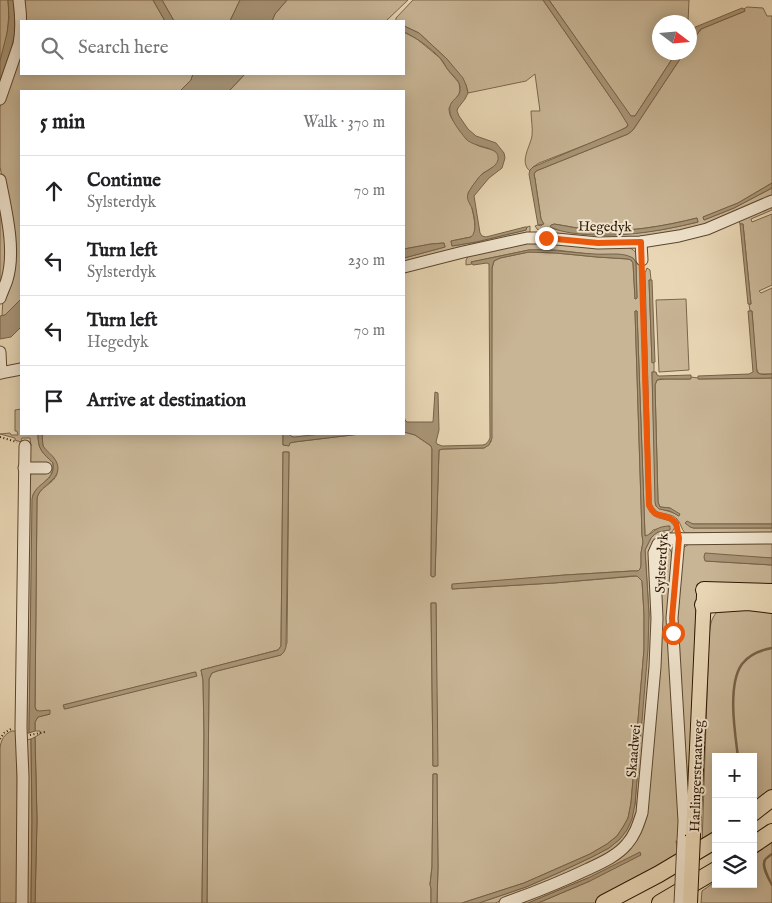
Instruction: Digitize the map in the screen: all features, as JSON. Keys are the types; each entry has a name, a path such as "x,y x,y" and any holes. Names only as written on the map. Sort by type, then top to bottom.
{"highway":[{"path":"704,597 772,592"},
{"path":"704,597 772,605"},
{"path":"757,810 772,798"},
{"path":"757,822 772,812"},
{"path":"756,843 772,832"},
{"path":"604,903 659,874 712,842"},
{"path":"623,903 656,888 712,853"},
{"path":"660,903 712,872"}],"main road":[{"name":"Harlingerstraatweg","path":"690,903 688,838 704,597"}],"street":[{"path":"19,0 21,20"},
{"path":"0,99 20,36"},
{"path":"0,180 10,243 7,279 0,298"},
{"name":"Hegedyk","path":"405,267 527,238 598,243 641,242 679,236 707,229 772,202"},
{"path":"641,242 642,260"},
{"path":"0,352 0,373 20,369"},
{"path":"19,443 24,468 21,733 23,787 22,903"},
{"path":"24,468 46,468"},
{"path":"679,538 772,538"},
{"name":"Sylsterdyk","path":"679,538 672,618 684,821 688,838 680,903"},
{"name":"Skaadwei","path":"505,903 608,860 626,846 636,832 642,813 655,667 658,618 654,553 661,541 679,538"}],"path":[{"name":"Sylsterdyk","path":"642,260 649,505 652,512 670,518 676,523 679,538"},
{"path":"0,437 19,443"},
{"path":"0,739 8,730 21,733 45,732"}],"shaded area":[{"path":"0,0 8,0 9,16 0,61"},
{"path":"8,0 14,0 15,33 0,81 0,61 9,18"},
{"path":"22,0 153,0 164,20 24,20"},
{"path":"153,0 162,0 173,20 164,20"},
{"path":"162,0 240,0 230,20 173,20"},
{"path":"240,0 287,0 272,20 230,20"},
{"path":"287,0 408,0 387,20 272,20"},
{"path":"413,0 543,0 628,122 627,127 539,163 530,171 525,163 525,159 532,136 531,111 540,111 535,74 526,81 468,93 466,85 447,59 419,33 405,26 405,20 396,20"},
{"path":"543,0 549,0 631,116 635,116 671,60 679,60 633,130 628,134 536,171 534,174 541,219 544,224 538,225 529,174 530,170 533,167 627,127 628,125"},
{"path":"549,0 689,0 688,15 652,15 652,60 671,60 635,116 629,114"},
{"path":"747,7 763,8 767,16 772,16 772,183 738,203 703,217 704,220 734,208 772,188 772,197 706,225 655,236 598,239 538,230 535,226 543,224 534,174 536,171 628,134 633,130 679,60 697,60 697,34 701,29 745,11 744,9","holes":["697,218 698,222 661,230 607,235 570,232 551,228 554,224 588,230 618,231 658,226"]},
{"path":"742,8 745,11 701,29 697,34 697,26"},
{"path":"405,26 419,33 447,59 463,78 468,93 458,108 459,116 468,129 476,136 496,143 504,153 505,158 502,168 489,178 474,196 480,233 486,237 527,227 526,230 452,246 451,241 471,237 473,234 475,227 474,219 468,194 481,175 495,165 498,156 493,150 466,139 453,121 450,106 460,92 458,82 442,60 419,40 405,33"},
{"path":"405,33 417,39 440,58 459,83 459,94 449,108 454,122 474,143 499,154 497,164 480,176 468,193 474,220 474,234 471,237 451,241 452,246 526,230 530,226 530,232 405,263 405,258 445,247 444,243 405,249 405,90 230,90 244,75 405,75"},
{"path":"20,48 20,75 193,75 191,80 181,90 20,90 20,300 2,316 8,206 0,167 0,107"},
{"path":"193,75 244,75 230,90 181,90 191,80"},
{"path":"772,183 772,188 734,208 704,220 703,217 738,203"},
{"path":"0,194 7,264 0,291"},
{"path":"772,205 772,210 751,219 752,222 772,214 772,285 759,291 761,293 772,288 772,374 759,374 756,368 752,311 750,311 749,304 751,304 743,224 740,224 739,220"},
{"path":"697,218 698,222 683,226 620,235 588,235 561,231 550,227 554,224 588,230 619,231 659,226"},
{"path":"740,224 743,224 751,304 748,304"},
{"path":"528,242 627,247 636,252 638,258 640,268 647,506 654,515 670,521 675,527 672,532 658,537 654,619 636,818 630,833 605,856 538,887 495,903 479,903 526,887 609,848 620,839 635,804 649,614 645,550 655,534 670,529 669,526 653,530 648,536 645,536 637,311 635,311 643,542 640,569 638,571 452,585 452,589 637,576 642,581 644,649 631,803 628,818 617,836 590,854 524,883 462,903 437,903 437,774 433,774 431,903 207,903 209,679 212,673 217,671 281,655 287,643 289,452 283,452 281,646 278,650 201,670 203,680 204,734 202,903 35,903 37,820 35,737 40,734 40,731 35,731 35,722 38,717 50,714 37,711 35,707 37,498 38,494 57,474 54,463 43,446 42,435 283,435 283,445 289,445 289,443 294,442 352,435 405,435 405,432 415,435 431,446 432,449 431,576 433,577 435,576 439,450 484,448 491,442 492,268 494,261 529,252 628,259 633,263 635,299 637,298 636,262 633,258 556,250 529,250 471,262 472,264 466,265 469,255","holes":["431,603 436,603 437,766 433,766","196,672 196,676 64,709 64,705"]},
{"path":"444,243 445,247 405,258 405,249"},
{"path":"529,250 627,255 636,264 637,298 635,299 633,263 628,259 529,252 494,261 492,268 492,438 489,445 484,448 439,450 435,576 433,577 431,576 432,449 431,446 415,435 405,432 405,420 407,422 433,422 435,392 438,393 439,430 437,444 442,446 483,445 490,438 489,264 473,265 471,262"},
{"path":"647,268 650,270 651,280 649,280 652,362 654,363 654,372 652,372 656,506 679,516 670,508 660,507 658,502 655,385 657,380 690,379 691,377 699,379 772,378 772,524 691,524 693,528 772,528 772,533 685,533 674,516 659,513 653,508 651,503 645,273"},
{"path":"649,280 652,280 655,362 652,363"},
{"path":"686,299 689,370 659,372 656,300"},
{"path":"20,300 20,328 11,337 0,339 0,316 5,315"},
{"path":"635,311 637,311 645,536 661,527 670,526 670,530 655,534 645,550 649,614 648,649 635,804 632,819 620,839 609,848 592,857 526,887 479,903 462,903 524,883 590,854 617,836 628,818 631,803 644,649 642,581 637,576 633,576 452,589 452,584 638,571 640,569 643,542"},
{"path":"748,311 752,311 757,372 772,374 772,378 698,379 698,376 749,374 753,372"},
{"path":"652,372 656,372 659,376 691,375 691,379 660,379 657,380 655,385 658,502 660,507 670,508 680,514 679,516 670,511 659,509 655,502"},
{"path":"20,409 20,435 38,435 41,450 53,463 52,473 33,495 29,733 24,733 29,476 34,472 33,464 29,460 28,446 31,446 30,438 22,438 21,442 15,440 15,438 0,434 10,433 11,435 18,435 17,431 15,431 15,410"},
{"path":"38,435 42,435 43,446 55,459 58,467 55,477 42,489 37,498 35,707 39,711 50,710 50,714 38,717 35,722 35,731 29,733 32,499 34,493 51,475 53,470 53,463 43,453"},
{"path":"283,435 294,437 352,435 294,442 290,443 289,446 283,445"},
{"path":"283,452 289,452 286,647 281,655 217,671 212,673 209,679 207,903 202,903 204,734 203,680 201,670 278,650 281,646"},
{"path":"687,521 693,524 772,524 772,528 693,528 685,523"},
{"path":"772,541 772,558 704,557 706,561 772,565 772,588 697,584 692,808 690,808 676,631 683,548 689,544"},
{"path":"666,545 673,555 680,839 676,841 679,860 597,903 538,903 590,881 588,878 528,903 519,903 636,839 658,559 661,548"},
{"path":"705,553 772,558 772,565 705,561"},
{"path":"431,603 436,603 438,766 433,766"},
{"path":"772,608 772,794 757,806 757,753 712,753 712,839 702,845 709,635 713,617 717,612"},
{"path":"195,672 197,676 65,709 63,705"},
{"path":"12,731 15,731 17,734 18,903 0,903 0,748 3,738"},
{"path":"35,737 37,820 35,903 31,903 31,739"},
{"path":"31,739 31,903 26,903 26,740"},
{"path":"433,774 437,774 437,903 431,903 430,885 432,867"},
{"path":"772,840 772,903 701,903 702,891 712,884 712,888 757,888 757,850"},
{"path":"640,852 641,855 590,881 538,903 528,903 588,878"}],"waterway":[{"path":"737,753 733,709 737,673 748,658 772,648"},
{"path":"772,854 765,859 764,863 772,885"}],"route":[{"path":"546,238 598,243 641,242 649,505 652,512 670,518 676,523 679,538 672,618 673,633"}]}
